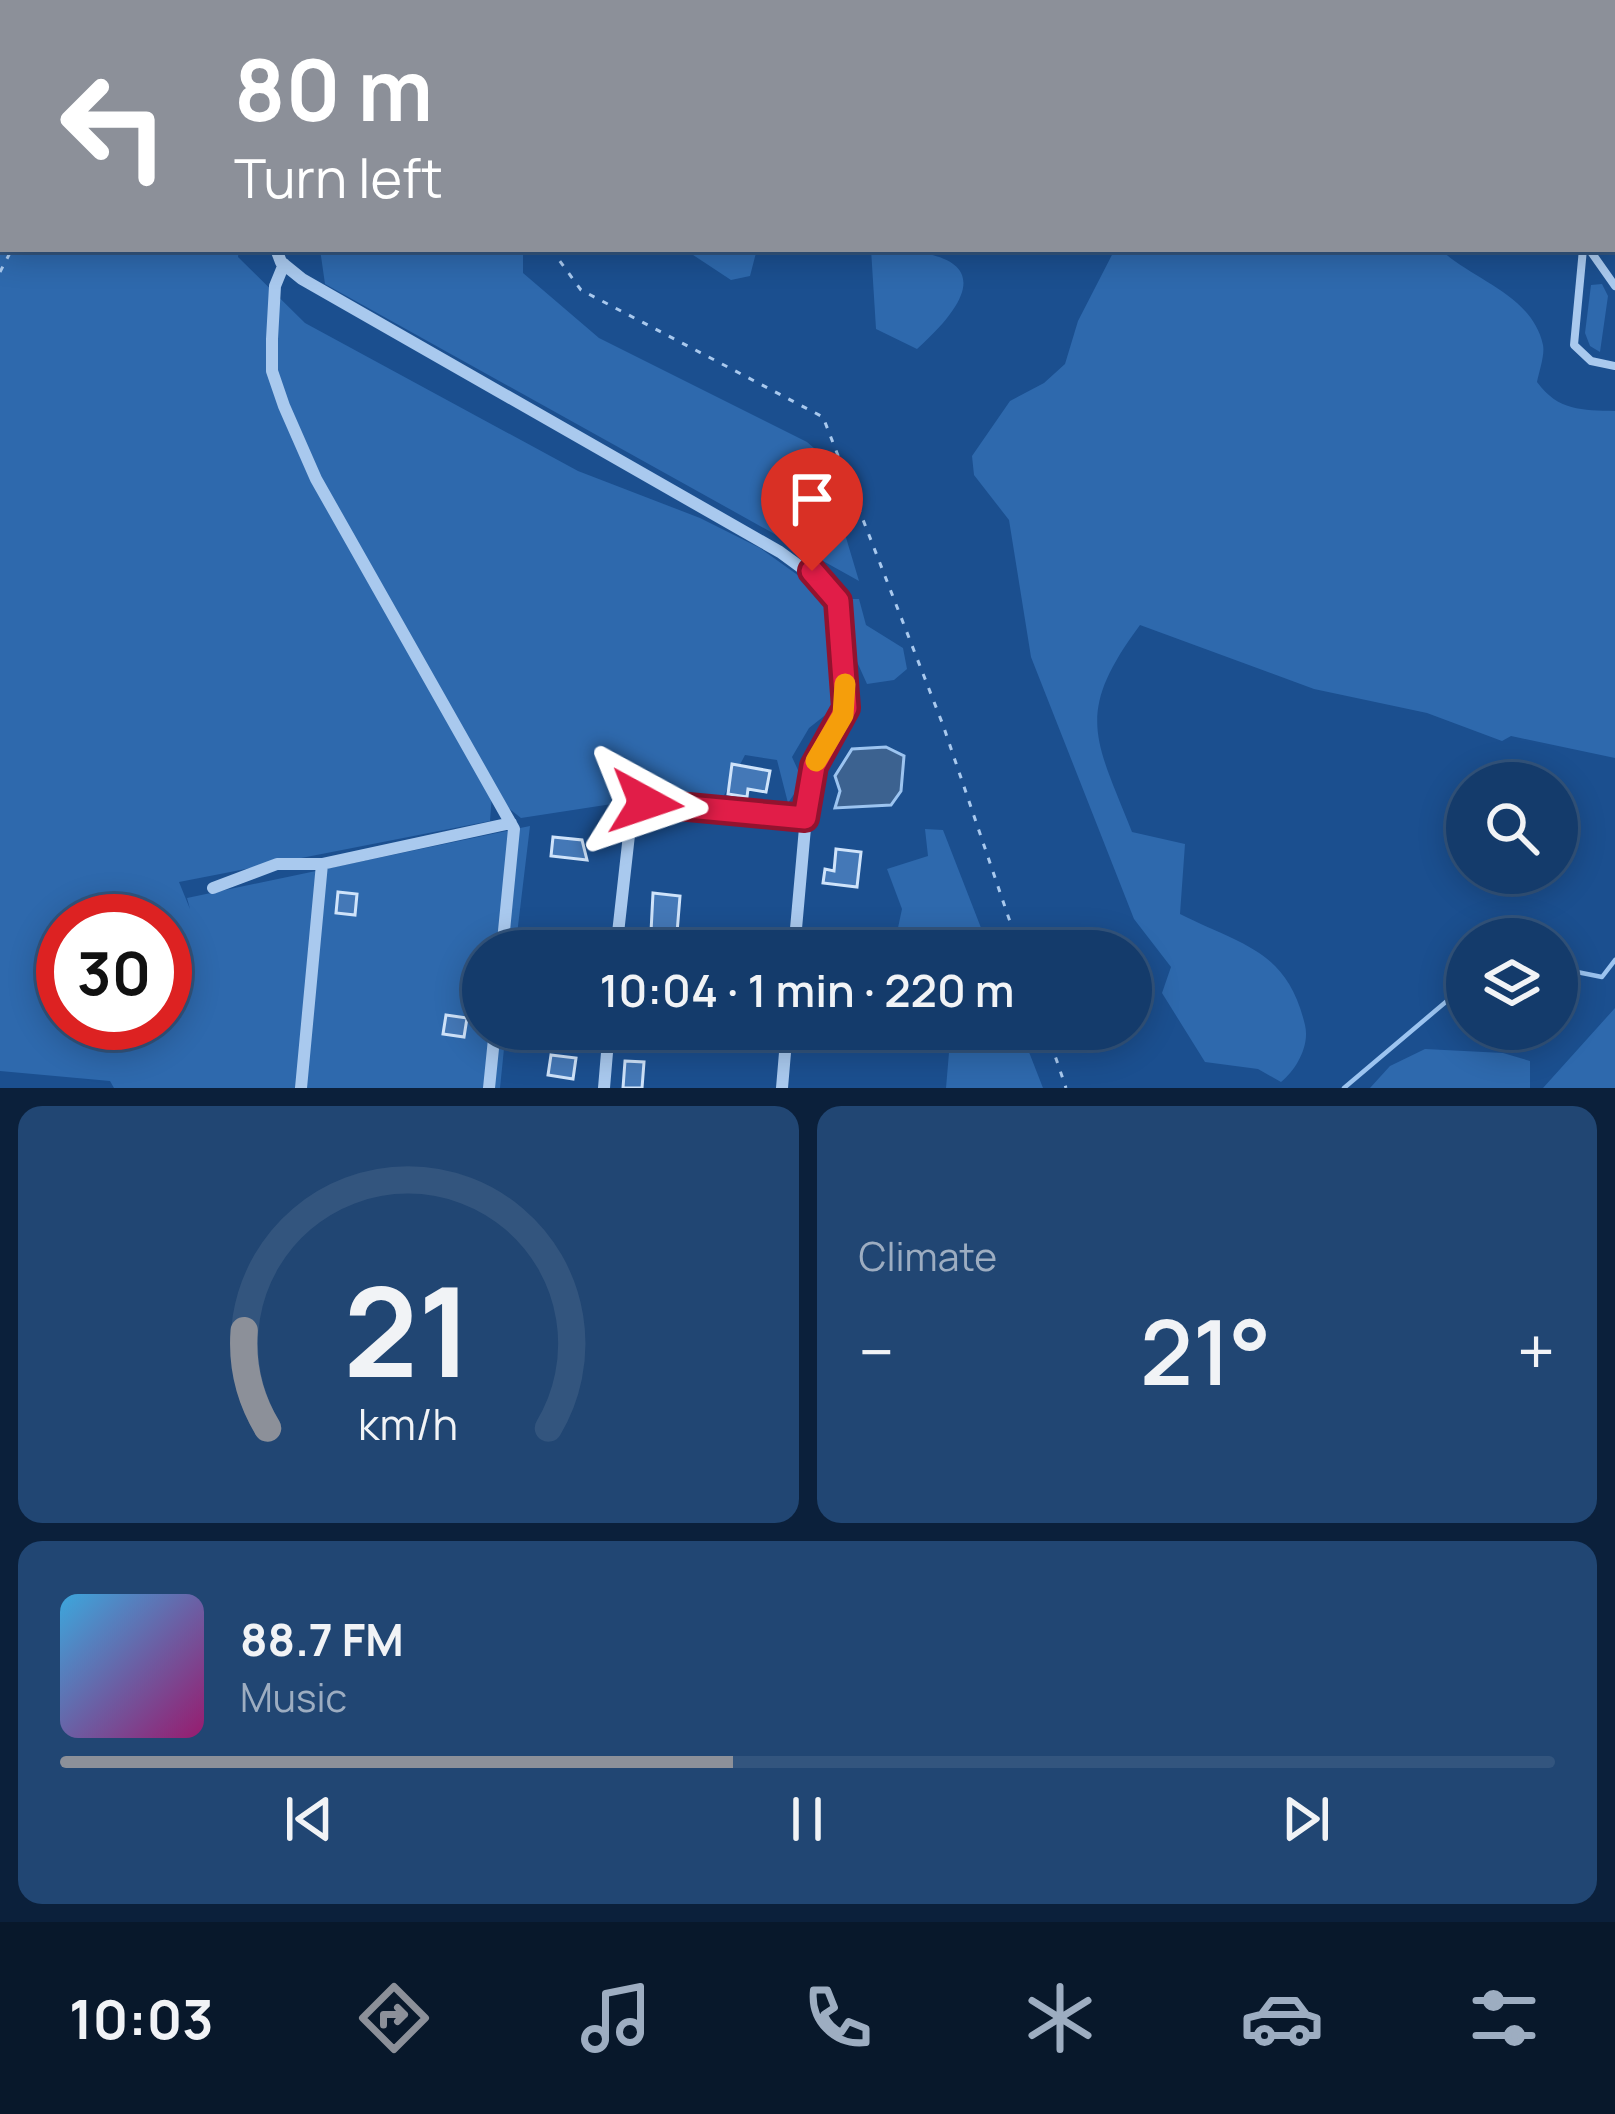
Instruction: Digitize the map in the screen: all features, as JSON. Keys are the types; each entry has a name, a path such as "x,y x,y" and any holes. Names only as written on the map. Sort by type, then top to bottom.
{"street":[{"path":"278,252 284,264 831,586 840,609 846,708 814,766 796,930"},
{"path":"284,264 275,286 272,371 316,479 446,718 511,823 514,848 504,930"},
{"path":"618,930 632,808 646,803 805,818"},
{"path":"213,888 277,864 322,864 511,823"},
{"path":"301,1088 322,864"},
{"path":"489,1088 492,1050"},
{"path":"604,1088 607,1050"},
{"path":"782,1088 785,1050"}],"lane":[{"path":"1586,252 1574,345 1585,357 1615,366"},
{"path":"1588,252 1615,286"}],"path":[{"path":"553,252 581,290 823,417 943,725 1013,930"},
{"path":"1053,1050 1066,1088"}],"shaded area":[{"path":"0,252 239,252 238,257 305,323 578,471 700,518 760,548 827,596 834,615 838,705 809,728 792,757 803,781 788,803 777,760 745,755 719,805 651,798 521,818 492,795 490,821 179,882 184,894 36,894 36,1050 192,1050 192,897 530,826 518,930 462,930 462,1050 504,1050 500,1088 114,1088 110,1081 0,1071"},
{"path":"320,252 523,252 523,273 599,338 807,442 821,454 859,581 325,284"},
{"path":"689,252 756,252 750,276 731,280"},
{"path":"871,252 930,254 949,261 960,272 963,285 957,303 917,349 876,329"},
{"path":"1113,252 1444,252 1527,313 1543,345 1537,382 1545,392 1572,407 1615,411 1615,758 1511,736 1502,741 1427,713 1314,689 1140,625 1106,682 1097,727 1108,773 1132,832 1185,844 1180,914 1260,953 1287,981 1297,1000 1305,1025 1304,1049 1281,1082 1258,1069 1205,1062 1162,993 1171,967 1152,942 1152,930 1142,930 1134,919 1031,657 1009,520 974,475 972,456 1010,401 1044,383 1065,364 1078,321"},
{"path":"1602,284 1608,296 1600,352 1590,346 1585,333 1591,285"},
{"path":"850,599 859,599 866,625 903,648 907,669 894,680 867,684 853,653"},
{"path":"886,747 904,756 901,791 891,805 835,808 840,791 835,776 852,749"},
{"path":"925,829 943,830 982,930 898,930 902,909 887,869 928,856"},
{"path":"1615,1008 1615,1088 1543,1088"},
{"path":"1425,1049 1503,1053 1530,1061 1530,1088 1370,1088 1390,1066"},
{"path":"949,1050 1028,1050 1043,1088 946,1088"}],"building":[{"path":"732,764 770,771 766,792 748,789 747,797 728,794"},
{"path":"553,837 582,840 587,860 551,856"},
{"path":"836,849 861,852 857,887 823,883 825,869 834,871"},
{"path":"338,892 357,894 355,915 336,913"},
{"path":"653,893 680,896 677,930 651,930"},
{"path":"446,1015 462,1017 462,1037 443,1034"},
{"path":"551,1055 576,1058 573,1079 548,1075"},
{"path":"625,1061 644,1062 642,1088 623,1088"}],"waterway":[{"path":"1578,972 1602,977 1615,960"},
{"path":"1344,1088 1446,1002"}],"slow traffic":[{"path":"816,761 826,736 846,708 845,684"}],"route":[{"path":"646,803 805,818 814,766 826,736 846,708 840,609 836,593 812,571"}]}
